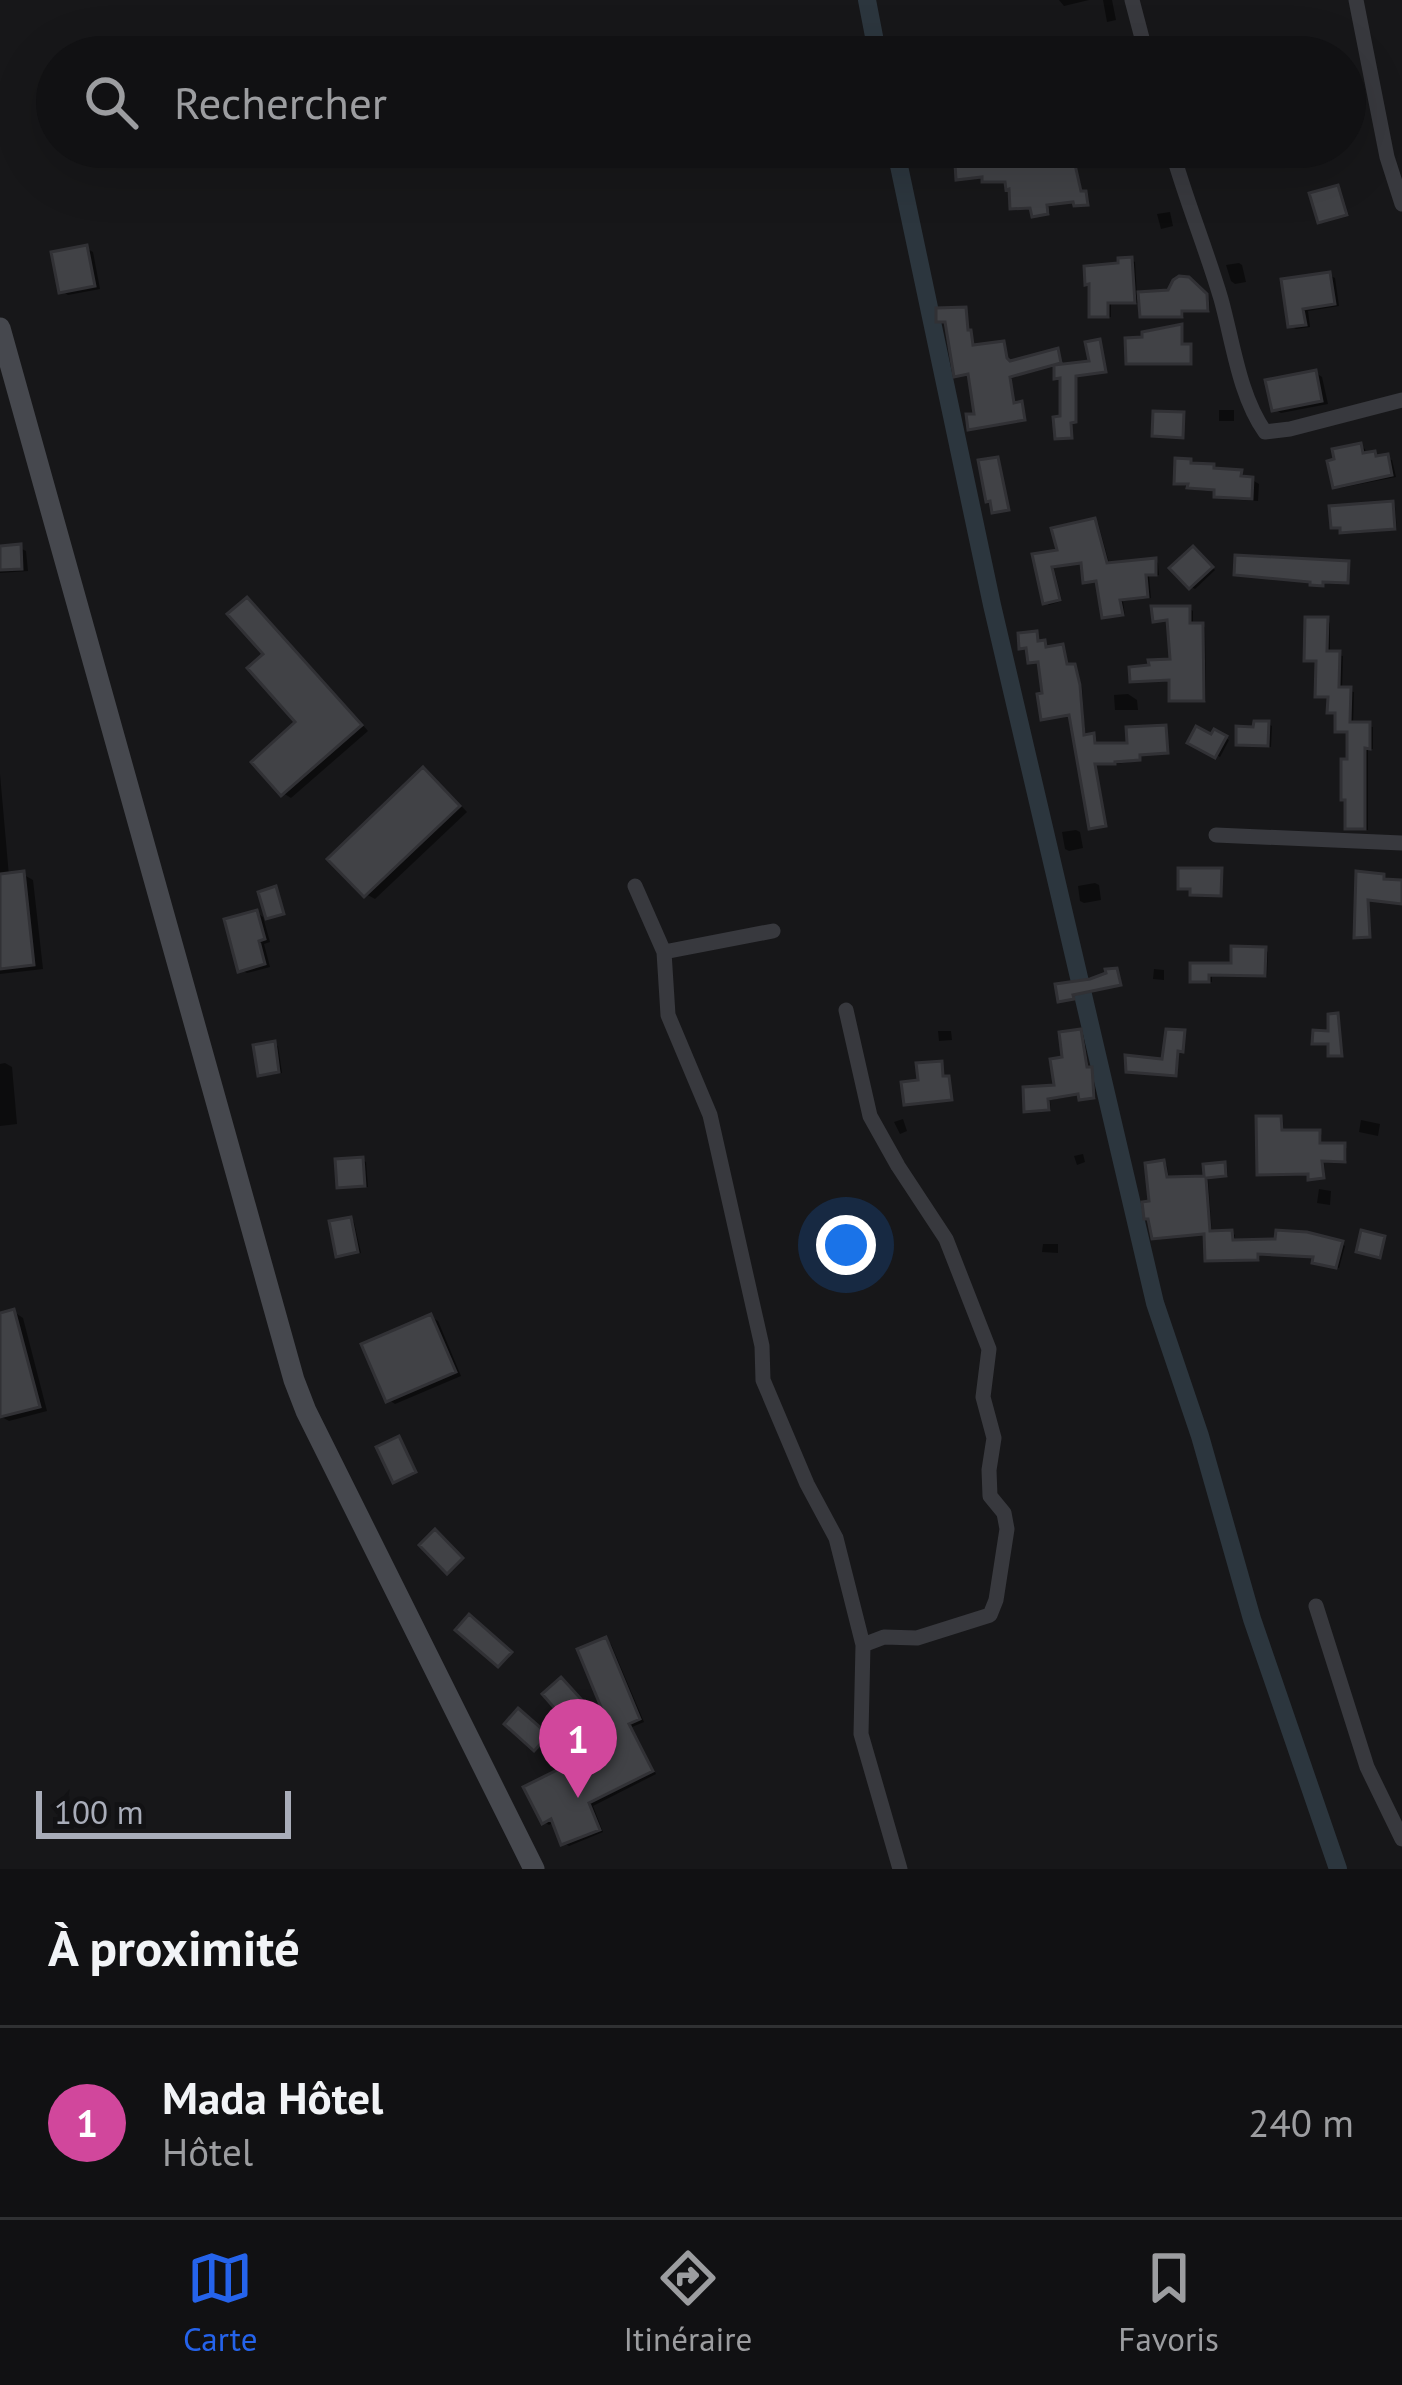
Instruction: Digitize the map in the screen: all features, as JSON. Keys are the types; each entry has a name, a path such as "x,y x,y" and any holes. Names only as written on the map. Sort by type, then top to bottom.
{"main road":[{"path":"0,328 294,1379 306,1412 534,1869"}],"street":[{"path":"1132,0 1141,36"},
{"path":"1356,0 1363,36"},
{"path":"1366,51 1387,157 1402,204"},
{"path":"1178,168 1248,397 1264,432 1402,400"},
{"path":"1216,835 1402,843"},
{"path":"635,886 664,952 668,1015 710,1115 762,1346 763,1380 807,1484 836,1538 863,1645 861,1734 900,1869"},
{"path":"664,952 772,931"},
{"path":"846,1010 870,1116 946,1239 989,1349 982,1397 994,1438 990,1496 1004,1513 1007,1529 990,1615 917,1638 884,1637 863,1645"},
{"path":"1316,1606 1367,1768 1402,1839"}],"building":[{"path":"955,168 1076,168 1088,205 1047,205 1048,214 1032,217 1030,208 1010,209 1005,182 982,182 982,177 956,180"},
{"path":"1338,185 1347,215 1318,223 1309,193"},
{"path":"87,245 95,286 59,293 51,252"},
{"path":"1132,257 1135,303 1108,303 1108,317 1089,317 1084,266"},
{"path":"1330,272 1335,304 1303,309 1306,325 1288,327 1281,279"},
{"path":"1179,276 1189,277 1207,294 1208,311 1182,311 1182,317 1140,317 1138,292 1168,290"},
{"path":"966,307 973,345 1004,341 1010,361 1058,348 1061,363 1010,377 1014,403 1022,401 1025,420 968,430 966,414 974,414 968,374 954,377 945,322 936,322 936,308"},
{"path":"1182,324 1182,344 1191,344 1191,364 1126,364 1125,338"},
{"path":"1100,339 1106,372 1076,376 1072,438 1055,439 1053,417 1060,416 1060,378 1054,379 1054,365 1089,361 1085,342"},
{"path":"1316,370 1322,401 1272,411 1265,380"},
{"path":"1153,411 1184,412 1183,438 1152,436"},
{"path":"1361,443 1363,453 1388,454 1392,475 1333,488 1327,461 1334,459 1332,449"},
{"path":"998,457 1009,510 992,513 978,460"},
{"path":"1175,458 1242,470 1241,476 1253,477 1252,499 1214,497 1214,490 1174,484"},
{"path":"1393,501 1395,529 1340,533 1340,528 1331,528 1329,506"},
{"path":"1095,518 1107,563 1156,558 1156,575 1146,575 1148,597 1120,600 1123,615 1102,618 1096,581 1083,583 1081,563 1052,567 1060,600 1043,604 1032,554 1057,550 1051,528"},
{"path":"21,544 22,569 0,570 0,546"},
{"path":"1193,546 1213,567 1189,589 1169,568"},
{"path":"1235,555 1349,561 1348,583 1323,582 1323,586 1234,575"},
{"path":"247,597 362,725 281,796 251,762 295,722 247,668 263,654 227,614"},
{"path":"1151,606 1190,606 1190,623 1203,623 1204,701 1169,701 1169,680 1130,682 1129,667 1170,659 1167,620 1153,622"},
{"path":"1305,617 1328,617 1327,651 1340,651 1339,687 1351,687 1350,722 1370,722 1370,749 1365,748 1365,829 1345,829 1341,759 1347,759 1347,732 1335,732 1335,713 1327,713 1328,697 1315,697 1316,661 1304,661"},
{"path":"1037,631 1038,641 1045,640 1046,647 1063,644 1067,664 1075,664 1084,735 1094,733 1095,743 1127,743 1126,727 1166,725 1168,753 1095,764 1106,826 1089,829 1069,715 1041,720 1038,662 1028,663 1026,648 1019,649 1018,633"},
{"path":"1254,721 1269,721 1268,746 1236,745 1236,726 1253,727"},
{"path":"1196,726 1227,736 1215,758 1187,743"},
{"path":"423,767 460,806 364,897 327,859"},
{"path":"1178,868 1222,868 1221,896 1190,895 1190,889 1178,889"},
{"path":"24,871 34,965 0,969 0,874"},
{"path":"1356,871 1402,880 1402,904 1368,900 1370,937 1354,938"},
{"path":"276,886 284,914 266,919 258,892"},
{"path":"257,910 265,939 259,941 265,964 238,972 224,919"},
{"path":"1231,946 1266,947 1265,976 1209,975 1209,982 1190,982 1190,963 1231,963"},
{"path":"1117,968 1121,985 1058,1002 1055,984 1090,979 1106,973 1105,969"},
{"path":"1338,1013 1342,1056 1328,1056 1328,1044 1312,1044 1313,1030 1328,1031 1328,1014"},
{"path":"1081,1029 1087,1067 1092,1067 1094,1098 1079,1100 1078,1094 1048,1099 1049,1110 1024,1112 1023,1087 1054,1085 1050,1059 1062,1057 1059,1032"},
{"path":"1166,1029 1185,1030 1176,1076 1126,1072 1125,1055 1162,1059"},
{"path":"275,1041 279,1072 258,1076 253,1045"},
{"path":"942,1061 952,1100 904,1105 901,1082 918,1080 916,1063"},
{"path":"1256,1116 1281,1116 1282,1130 1320,1130 1320,1143 1345,1143 1345,1162 1322,1161 1324,1178 1257,1175"},
{"path":"363,1157 365,1186 337,1188 335,1159"},
{"path":"1164,1160 1167,1177 1204,1176 1203,1164 1225,1162 1226,1176 1206,1178 1210,1231 1232,1230 1233,1240 1275,1239 1276,1230 1343,1241 1336,1268 1312,1263 1313,1257 1258,1254 1258,1260 1205,1261 1204,1234 1152,1239 1142,1202 1149,1201 1145,1163"},
{"path":"351,1217 358,1252 336,1257 329,1221"},
{"path":"1361,1230 1385,1236 1380,1258 1356,1252"},
{"path":"14,1309 40,1407 0,1417 0,1313"},
{"path":"431,1314 456,1372 386,1402 361,1344"},
{"path":"399,1436 416,1472 393,1483 376,1447"},
{"path":"435,1529 463,1558 447,1574 419,1545"},
{"path":"469,1614 512,1652 498,1667 455,1630"},
{"path":"606,1637 640,1719 629,1724 653,1771 589,1803 600,1830 561,1845 551,1819 542,1824 523,1787 577,1760 590,1772 602,1761 594,1752 615,1741 577,1649"},
{"path":"561,1677 591,1710 571,1727 542,1694"},
{"path":"518,1708 549,1735 534,1751 504,1724"}],"waterway":[{"path":"867,0 874,36"},
{"path":"899,168 992,605 1155,1303 1200,1436 1252,1619 1338,1869"}],"place":[{"name":"Mada Hôtel","path":"578,1798"}]}
